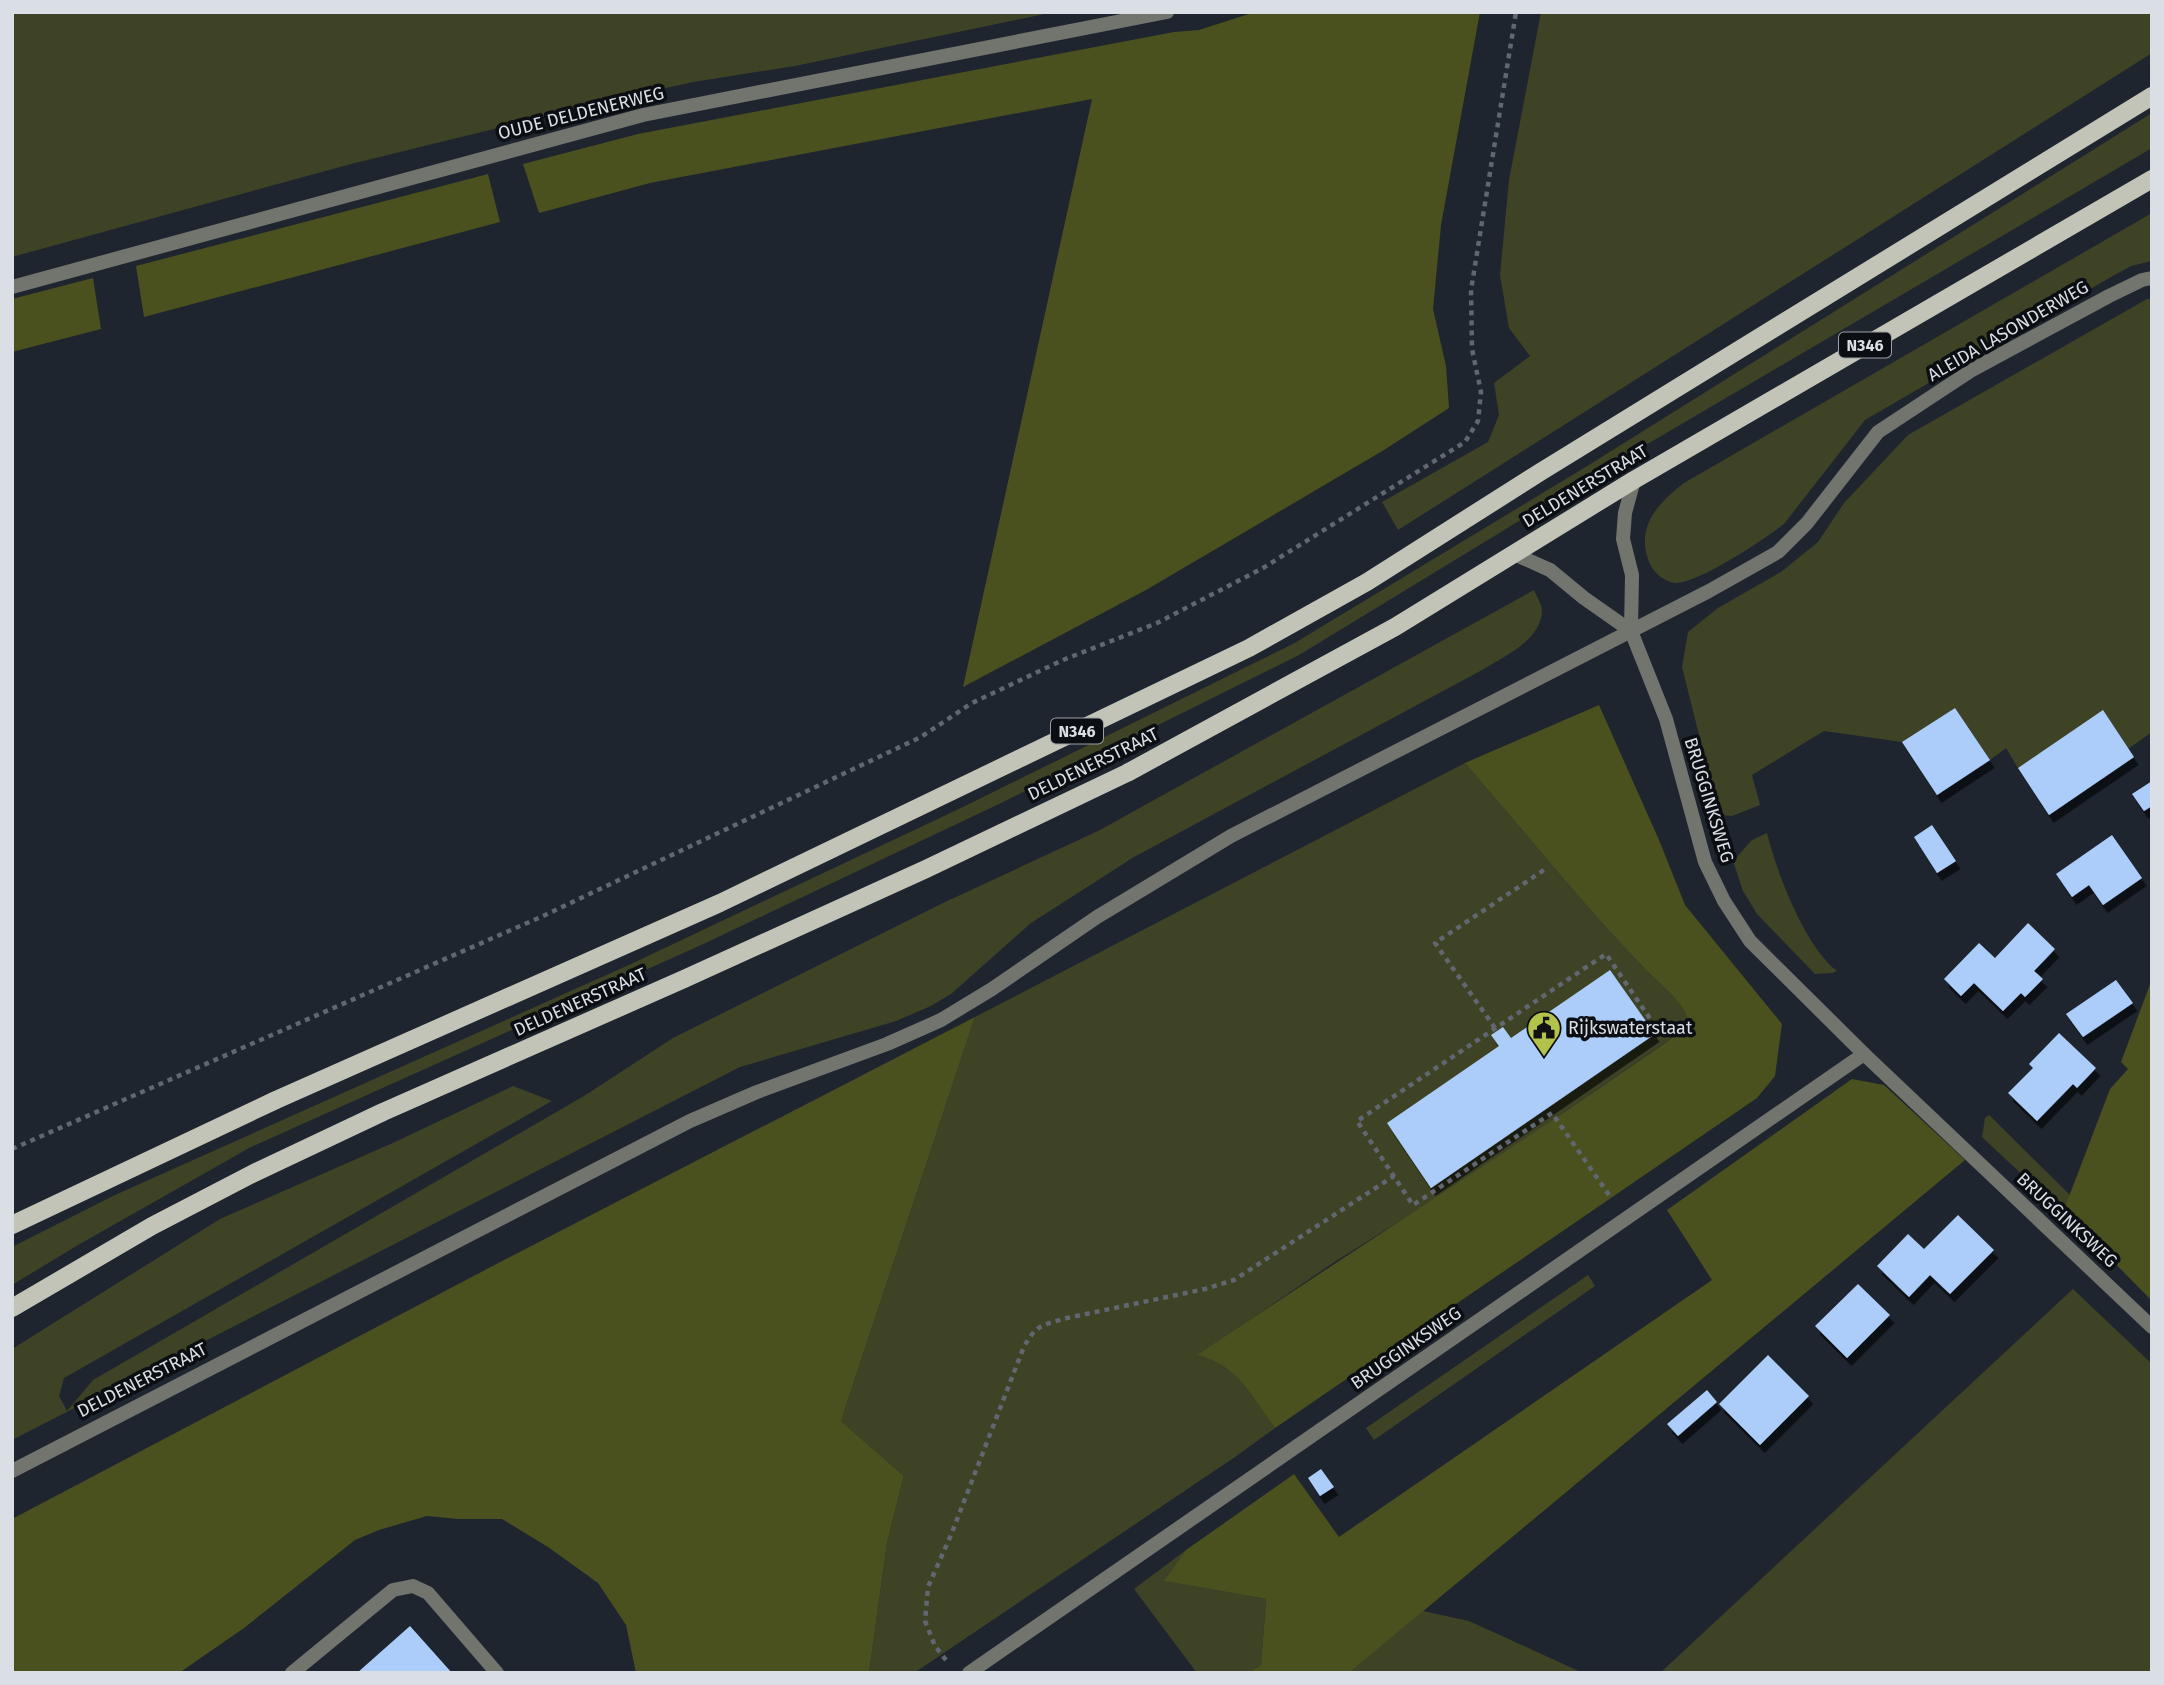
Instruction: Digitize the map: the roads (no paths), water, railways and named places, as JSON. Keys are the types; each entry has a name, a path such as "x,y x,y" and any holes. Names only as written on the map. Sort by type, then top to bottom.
{"main road":[{"name":"DELDENERSTRAAT","path":"2087,135 2152,85"},
{"name":"DELDENERSTRAAT","path":"12,1225 276,1100 720,903 1249,648 1367,582 2152,96"},
{"name":"DELDENERSTRAAT","path":"12,1308 152,1226 254,1173 383,1112 926,869 1127,773 1384,633 1634,480 2152,179"}],"street":[{"name":"OUDE DELDENERWEG","path":"12,287 643,115 1167,12"},
{"name":"ALEIDA LASONDERWEG","path":"1631,631 1778,552 1807,523 1878,432 1972,370 2109,296 2152,278"},
{"name":"BRUGGINKSWEG","path":"1634,480 1625,513 1623,539 1632,575 1631,631 1665,719 1705,862 1724,901 1750,941 1864,1054 2152,1327"},
{"path":"1514,554 1550,570 1631,631"},
{"name":"DELDENERSTRAAT","path":"12,1471 690,1121 757,1092 887,1044 941,1020 992,989 1097,917 1231,836 1631,631"},
{"name":"BRUGGINKSWEG","path":"969,1673 1864,1054"},
{"path":"292,1673 393,1590 413,1586 428,1593 497,1673"}],"place":[{"name":"Rijkswaterstaat","path":"1544,1058"}]}
